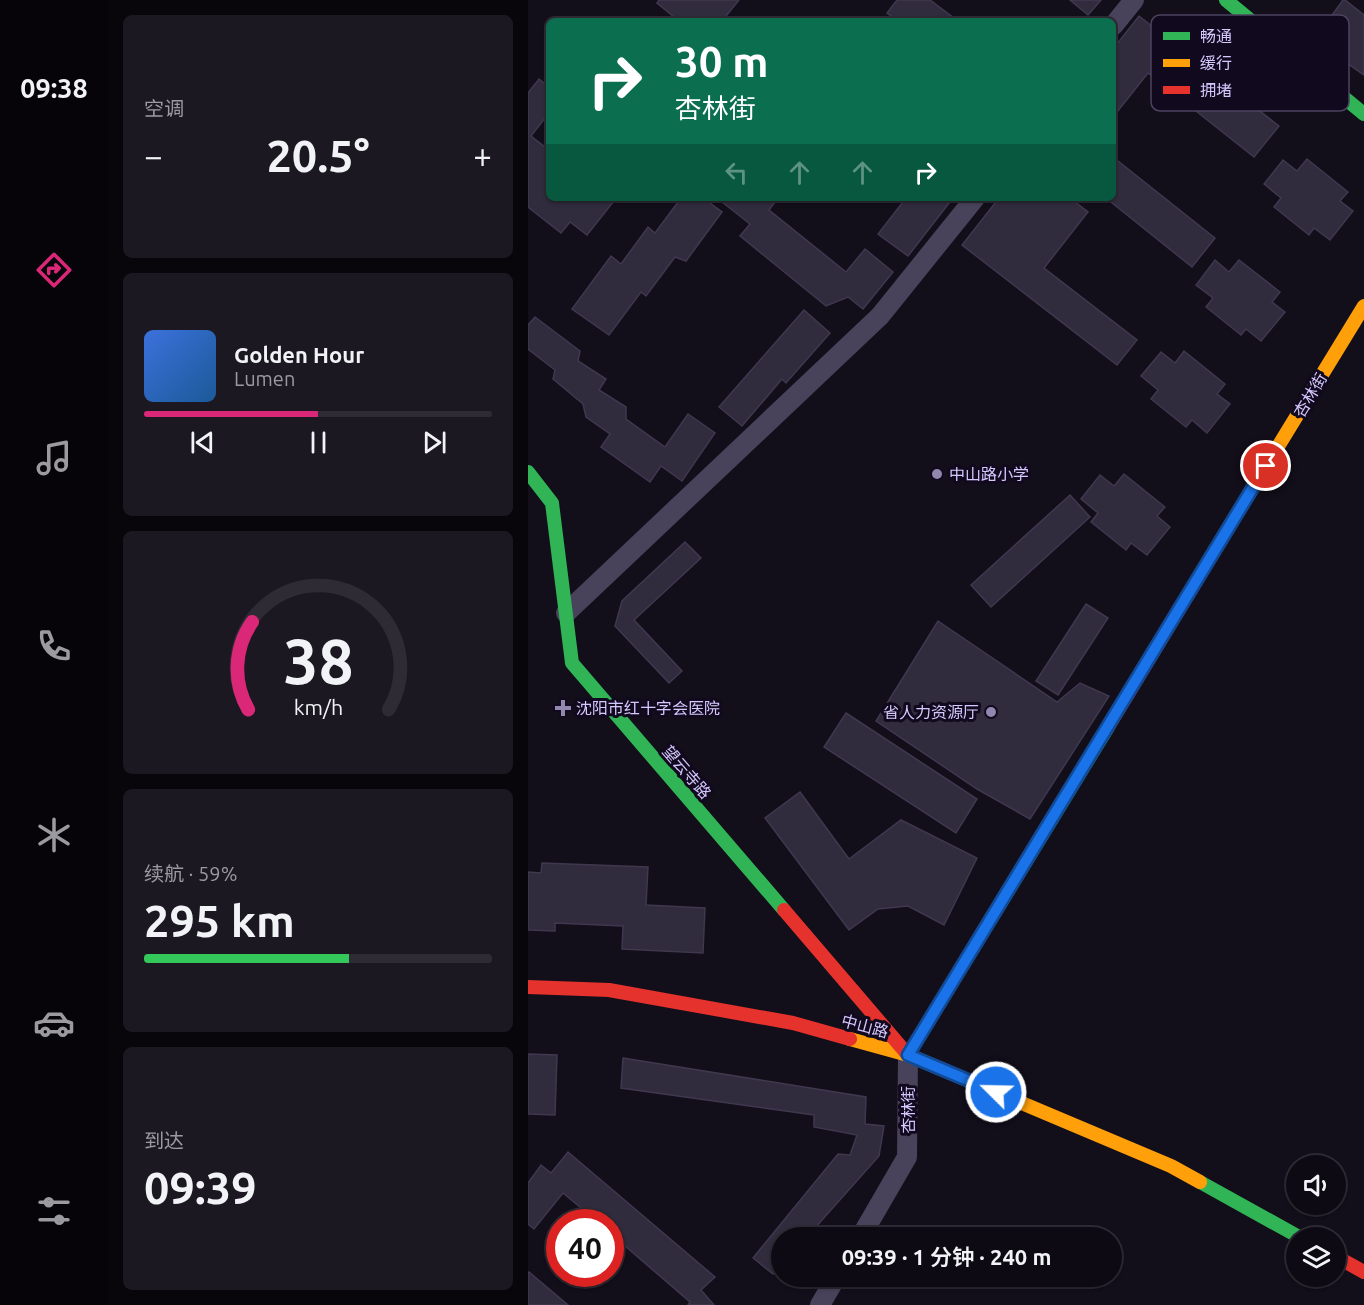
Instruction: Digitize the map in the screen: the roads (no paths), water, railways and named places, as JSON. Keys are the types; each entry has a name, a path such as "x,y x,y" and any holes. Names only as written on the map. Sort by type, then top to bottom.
{"street":[{"path":"1116,22 1134,0"},
{"path":"1226,0 1244,15"},
{"path":"1349,102 1364,114"},
{"path":"566,613 880,316 973,201"},
{"name":"杏林街","path":"866,1227 907,1157 908,1055 1364,306"},
{"name":"望云寺路","path":"528,472 552,503 572,663 908,1055"},
{"name":"中山路","path":"528,987 609,990 794,1023 908,1055 1171,1166 1286,1230"},
{"path":"1346,1262 1364,1272"},
{"path":"820,1305 831,1287"}],"place":[{"name":"中山路小学","path":"937,474"},
{"name":"沈阳市红十字会医院","path":"563,708"},
{"name":"省人力资源厅","path":"991,712"}]}
